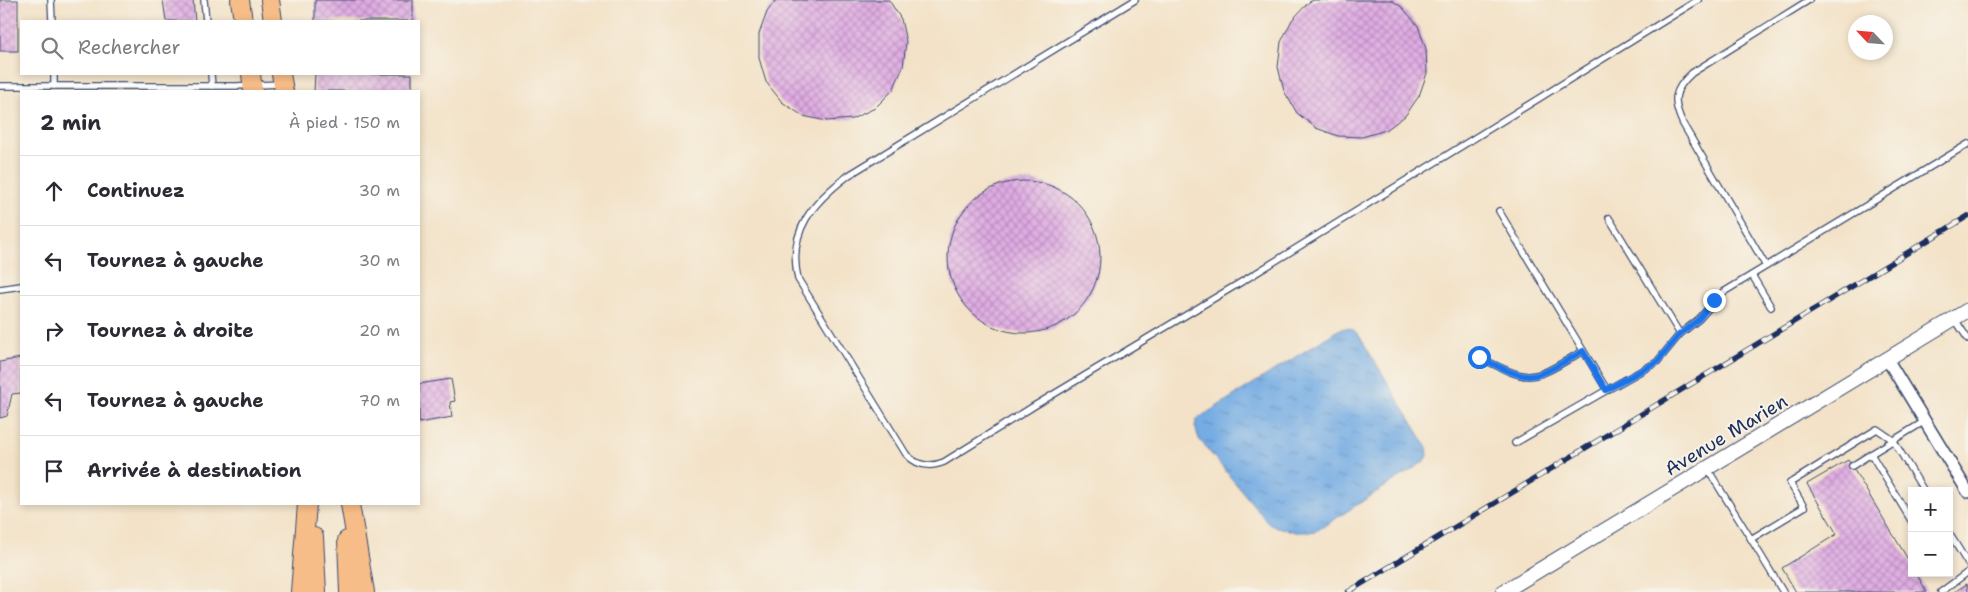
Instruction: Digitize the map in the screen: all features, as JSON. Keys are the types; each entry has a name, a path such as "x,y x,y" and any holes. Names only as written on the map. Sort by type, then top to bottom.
{"main road":[{"path":"240,0 243,20"},
{"path":"270,0 273,20"},
{"path":"300,592 307,505"},
{"path":"312,505 317,592"},
{"path":"345,505 349,592"},
{"path":"350,505 365,592"}],"street":[{"name":"Avenue Marien","path":"1503,592 1968,310"},
{"path":"1887,359 1968,492"}],"lane":[{"path":"51,0 52,20"},
{"path":"204,0 206,20"},
{"path":"1135,0 849,175 821,199 802,226 796,253 798,279 906,454 920,464 934,466 944,462 1248,278 1698,0"},
{"path":"1766,266 1683,124 1676,104 1676,96 1679,88 1692,73 1809,0"},
{"path":"54,75 54,86"},
{"path":"211,75 212,86"},
{"path":"0,86 212,86 282,83"},
{"path":"1515,443 1657,362 1680,334 1699,319 1722,293 1968,144"},
{"path":"1499,211 1606,390"},
{"path":"1609,218 1680,334"},
{"path":"1752,275 1772,307"},
{"path":"0,289 20,286"},
{"path":"1954,318 1968,339"},
{"path":"1479,357 1506,371 1532,377 1543,375 1583,351"},
{"path":"1852,466 1925,421"},
{"path":"1751,539 1804,507 1790,482 1877,429 1893,440 1922,487"},
{"path":"1871,454 1908,515"},
{"path":"1707,468 1783,592"},
{"path":"1953,540 1968,564"},
{"path":"1941,592 1968,572"}],"water":[{"path":"1347,328 1358,334 1427,447 1428,454 1425,461 1318,530 1296,532 1270,525 1199,439 1195,426 1197,419 1340,329"}],"building":[{"path":"0,0 18,0 18,51 0,51"},
{"path":"163,0 193,0 195,20 166,20"},
{"path":"315,0 413,0 413,20 315,20"},
{"path":"776,0 889,0 901,19 906,42 903,67 893,90 875,108 852,119 827,121 803,116 782,102 766,82 759,58 759,34 767,12"},
{"path":"1314,0 1391,0 1402,7 1418,26 1426,49 1427,73 1419,96 1405,116 1386,130 1362,137 1338,136 1316,128 1297,113 1284,91 1278,67 1281,42 1292,20 1309,2"},
{"path":"315,75 412,75 412,90 314,90"},
{"path":"1024,181 1053,187 1078,203 1094,228 1100,257 1094,286 1078,311 1053,327 1024,333 995,327 970,311 954,286 948,257 954,228 970,203 995,187"},
{"path":"20,358 20,393 12,394 7,416 0,418 0,362"},
{"path":"451,379 455,401 450,402 452,417 420,423 420,384"},
{"path":"1848,460 1908,559 1908,577 1918,577 1927,592 1796,592 1782,568 1837,534 1807,484"},
{"path":"1967,584 1968,592 1954,592"}],"railway":[{"path":"1348,592 1968,216"}],"route":[{"path":"1479,357 1506,371 1532,377 1543,375 1583,351 1606,390 1626,381 1657,362 1680,334 1707,311 1714,300"}]}
